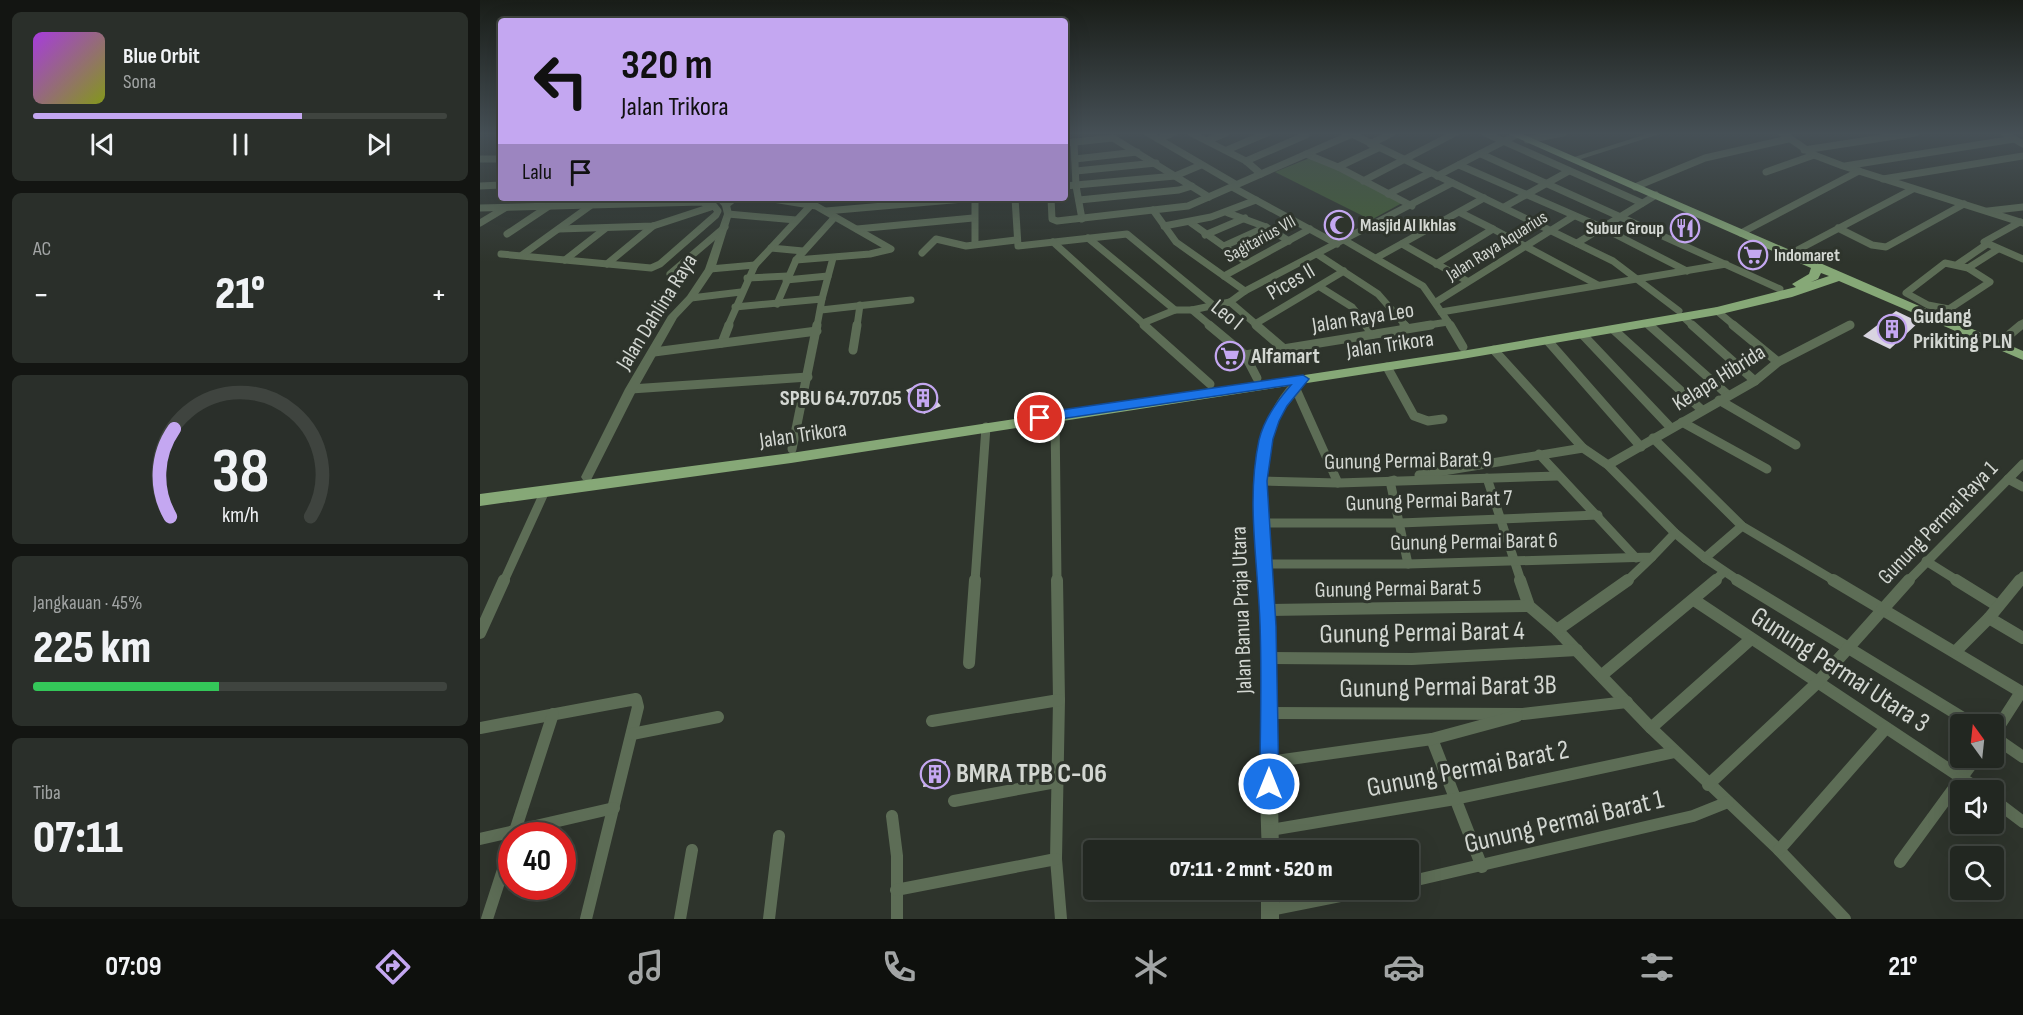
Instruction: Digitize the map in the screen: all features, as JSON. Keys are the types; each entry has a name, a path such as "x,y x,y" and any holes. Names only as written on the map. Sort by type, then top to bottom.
{"main road":[{"path":"1602,176 1656,195 1838,277 1924,308 2023,356"},
{"name":"Jalan Trikora","path":"480,492 587,477 791,454 986,427 1257,378 1494,350 1614,330 1648,324 1809,280 1817,267"},
{"name":"Jalan Trikora","path":"480,500 791,454 1205,388 1299,383 1463,347 1681,314 1717,311 1788,294 1838,277"}],"street":[{"path":"1076,176 1082,219"},
{"path":"1068,186 1175,176 1209,197"},
{"path":"1218,176 1256,200 1310,229 1377,258 1423,286 1436,302 1463,347"},
{"path":"1051,201 1053,220 1082,219 1188,206 1257,176"},
{"path":"1354,176 1412,206"},
{"path":"1363,181 1373,176"},
{"path":"1388,194 1432,176"},
{"path":"1436,176 1613,261 1681,314 1755,381"},
{"path":"1483,176 1601,227 1687,271"},
{"path":"1530,176 1780,289"},
{"path":"1504,207 1548,184 1557,176"},
{"path":"1591,176 1642,203"},
{"path":"1635,187 1662,176"},
{"path":"1741,233 1850,176"},
{"path":"1873,176 2021,223"},
{"path":"1882,179 1901,176"},
{"path":"1143,323 1175,310 1192,310 1230,302 1245,291 1412,206 1452,183"},
{"path":"480,186 498,185"},
{"path":"1079,200 1179,190 1192,186"},
{"path":"1788,255 1913,189"},
{"path":"1577,243 1656,195"},
{"path":"1377,258 1461,213 1484,198"},
{"path":"1164,226 1191,223 1228,213 1256,200"},
{"path":"790,201 812,204 890,250 833,258 796,260"},
{"path":"861,208 864,201"},
{"path":"826,211 903,201 899,225"},
{"path":"975,201 973,218 975,243"},
{"path":"1015,201 1018,246 1126,234 1212,304"},
{"path":"480,208 701,202 796,220"},
{"path":"559,229 653,226 721,204"},
{"path":"501,254 646,268 655,266 717,215 721,204"},
{"name":"Jalan Dahlina Raya","path":"587,477 631,389 673,316 691,297 710,269 725,227 721,204"},
{"path":"722,343 754,265 812,204"},
{"path":"1838,228 1872,245 1886,248 1964,204"},
{"path":"507,234 549,206"},
{"path":"522,255 590,206"},
{"path":"480,223 507,207"},
{"path":"1986,211 2023,207"},
{"path":"1153,210 1176,242 1191,255 1245,291"},
{"path":"1228,213 1266,226 1289,240"},
{"path":"1461,213 1525,244 1598,285"},
{"name":"Jalan Raya Aquarius","path":"1436,302 1525,244 1574,216"},
{"path":"777,304 796,260 834,218"},
{"path":"857,229 973,218"},
{"path":"1205,235 1245,218"},
{"path":"1191,223 1246,262"},
{"path":"2021,223 1984,241 2023,259"},
{"path":"607,264 653,226"},
{"path":"1224,246 1266,226"},
{"path":"670,274 725,227"},
{"path":"565,260 606,228"},
{"name":"Sagitarius VII","path":"1224,276 1310,229"},
{"path":"1437,264 1493,229"},
{"path":"1088,238 1175,310"},
{"path":"922,253 933,240 966,246 975,243 1016,240"},
{"path":"1053,242 1143,323 1205,388"},
{"path":"1402,244 1467,281"},
{"path":"1958,264 1987,244"},
{"path":"771,248 803,251"},
{"path":"1968,268 1998,249"},
{"path":"1317,254 1378,294 1407,328"},
{"path":"791,454 822,299 833,258"},
{"path":"1440,312 1726,264"},
{"path":"1942,264 1958,264 1989,279 1989,284 1954,308 1924,308 1906,291 1942,264"},
{"path":"710,269 754,265"},
{"name":"Pices II","path":"1256,324 1344,271"},
{"path":"747,279 828,276"},
{"path":"1320,287 1352,307 1373,334"},
{"path":"691,297 741,292"},
{"path":"735,308 822,299"},
{"path":"821,310 911,300"},
{"path":"1230,302 1284,349"},
{"path":"853,350 860,305"},
{"name":"Leo I","path":"1192,310 1245,355 1257,378"},
{"path":"1717,311 1778,362"},
{"name":"Jalan Raya Leo","path":"1245,355 1448,322"},
{"path":"1997,345 2023,323"},
{"path":"1648,324 1728,395"},
{"name":"Kelapa Hibrida","path":"1608,465 1755,381 1778,362 1850,326"},
{"path":"1614,330 1702,410"},
{"path":"654,352 817,331"},
{"path":"1583,335 1671,428"},
{"path":"1548,341 1641,447"},
{"path":"1494,350 1582,448 1608,465 1675,533 1706,558 1724,572 1957,714"},
{"path":"1390,363 1414,416 1428,421 1443,419"},
{"path":"631,389 808,377"},
{"path":"1299,383 1338,483"},
{"name":"Jalan Banua Praja Utara","path":"1270,840 1267,610 1260,481 1266,439 1272,421 1299,383"},
{"path":"1719,400 1796,445"},
{"path":"1055,416 1059,700 1056,860 1061,919"},
{"path":"1682,422 1767,469"},
{"path":"969,663 986,427"},
{"path":"1653,438 1742,526 2022,692 2004,720"},
{"path":"1408,564 1390,481 1582,448"},
{"path":"1539,454 1636,558"},
{"name":"Gunung Permai Raya 1","path":"1708,785 1817,683 1847,646 1926,561 2023,464"},
{"name":"Gunung Permai Barat 9","path":"1260,481 1338,483 1558,476"},
{"path":"1487,478 1512,561 1529,606 1557,630 1651,728 1708,785 1779,850 1845,919"},
{"path":"2008,479 2023,488"},
{"path":"480,633 545,491"},
{"name":"Gunung Permai Barat 7","path":"1261,523 1400,523 1598,515"},
{"path":"1706,558 1742,526"},
{"path":"1557,630 1622,586 1675,533"},
{"name":"Gunung Permai Barat 6","path":"1264,564 1408,564 1652,557"},
{"path":"1926,561 1998,606"},
{"path":"1602,675 1694,600 1724,572"},
{"path":"1956,651 2021,583"},
{"name":"Gunung Permai Utara 3","path":"1694,600 1965,780"},
{"name":"Gunung Permai Barat 5","path":"1267,610 1404,610 1529,606"},
{"path":"1989,618 2023,638"},
{"path":"1651,728 1751,639"},
{"name":"Gunung Permai Barat 4","path":"1268,658 1412,659 1577,650"},
{"path":"480,728 636,699 638,707 632,734 586,919"},
{"path":"932,721 1059,700"},
{"name":"Gunung Permai Barat 3B","path":"1269,713 1523,714 1627,702"},
{"path":"518,822 553,714"},
{"path":"1269,762 1432,739 1523,714"},
{"path":"632,734 718,717"},
{"path":"1779,850 1886,728"},
{"path":"1432,739 1482,867"},
{"path":"2004,743 2023,757"},
{"name":"Gunung Permai Barat 2","path":"1270,830 1455,798 1675,752"},
{"path":"1899,862 1968,768"},
{"path":"954,801 1056,782"},
{"name":"Gunung Permai Barat 1","path":"1419,880 1482,867 1693,816 1728,802"},
{"path":"564,822 614,808"},
{"path":"2004,808 2023,822"},
{"path":"892,816 897,856 897,919"},
{"path":"770,919 779,836"},
{"path":"480,839 498,837"},
{"path":"680,919 692,850"},
{"path":"896,890 1056,860"},
{"path":"487,919 498,884"},
{"path":"1270,914 1328,900"}],"green space":[{"path":"1283,176 1349,176 1402,203 1371,220"}],"building":[{"name":"Gudang Prikiting PLN","path":"1896,311 1919,322 1890,349 1863,336"},
{"name":"SPBU 64.707.05","path":"922,383 941,406 924,414 906,390"},
{"name":"BMRA TPB C-06","path":"946,761 943,785 923,787 927,764"}],"place":[{"name":"Masjid Al Ikhlas","path":"1339,225"},
{"name":"Subur Group","path":"1685,228"},
{"name":"Indomaret","path":"1753,255"},
{"name":"Gudang Prikiting PLN","path":"1892,329"},
{"name":"Alfamart","path":"1230,356"},
{"name":"SPBU 64.707.05","path":"923,398"},
{"name":"BMRA TPB C-06","path":"935,774"}],"route":[{"path":"1040,418 1303,379 1282,403 1272,421 1266,439 1260,481 1268,626 1269,784"}]}
